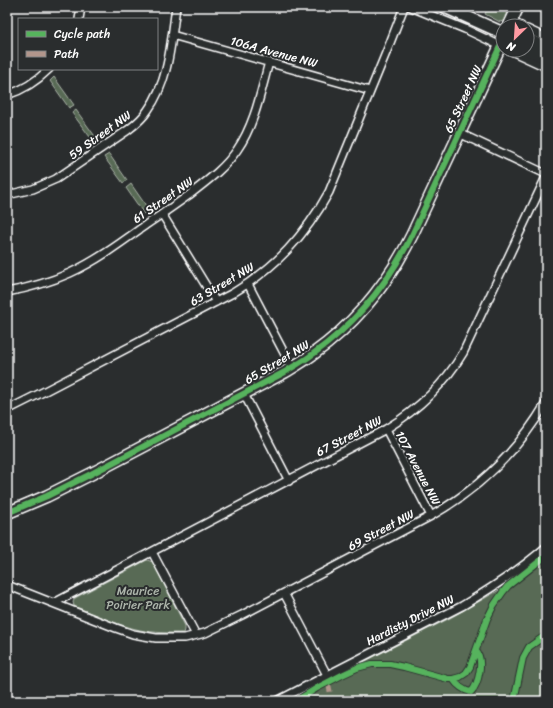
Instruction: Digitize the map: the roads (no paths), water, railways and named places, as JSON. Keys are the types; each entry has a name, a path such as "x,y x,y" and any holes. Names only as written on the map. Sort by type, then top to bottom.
{"street":[{"path":"79,18 81,7"},
{"name":"59 Street NW","path":"7,195 33,188 56,179 136,124 148,112 162,85 176,7"},
{"name":"63 Street NW","path":"7,410 248,284 285,253 314,217 334,180 404,7"},
{"path":"411,7 495,42"},
{"path":"445,7 495,29"},
{"path":"516,18 518,7"},
{"path":"535,33 546,38"},
{"name":"106A Avenue NW","path":"172,35 370,91"},
{"path":"535,43 546,48"},
{"path":"535,53 546,58"},
{"name":"65 Street NW","path":"7,513 47,496 91,474 292,368 314,353 343,329 384,282 406,247 459,133 498,58"},
{"path":"528,58 546,67"},
{"name":"61 Street NW","path":"7,292 28,288 57,279 84,266 162,214 213,177 222,169 238,148 251,122 269,62"},
{"path":"7,95 22,89 38,79 48,70"},
{"path":"459,133 546,175"},
{"name":"67 Street NW","path":"54,603 386,430 410,414 431,394 456,364 469,340 546,175"},
{"path":"162,214 216,302"},
{"path":"248,284 292,368"},
{"path":"244,394 289,480"},
{"name":"69 Street NW","path":"7,584 116,628 144,637 185,638 205,633 431,516 458,499 497,467 524,436 546,403"},
{"name":"107 Avenue NW","path":"386,430 431,516"},
{"name":"Hardisty Drive NW","path":"277,701 475,598 518,570 546,547"},
{"path":"152,552 196,635"},
{"path":"284,593 327,675"}],"park label":[{"name":"Maurice Poirier Park","path":"138,598"}]}
